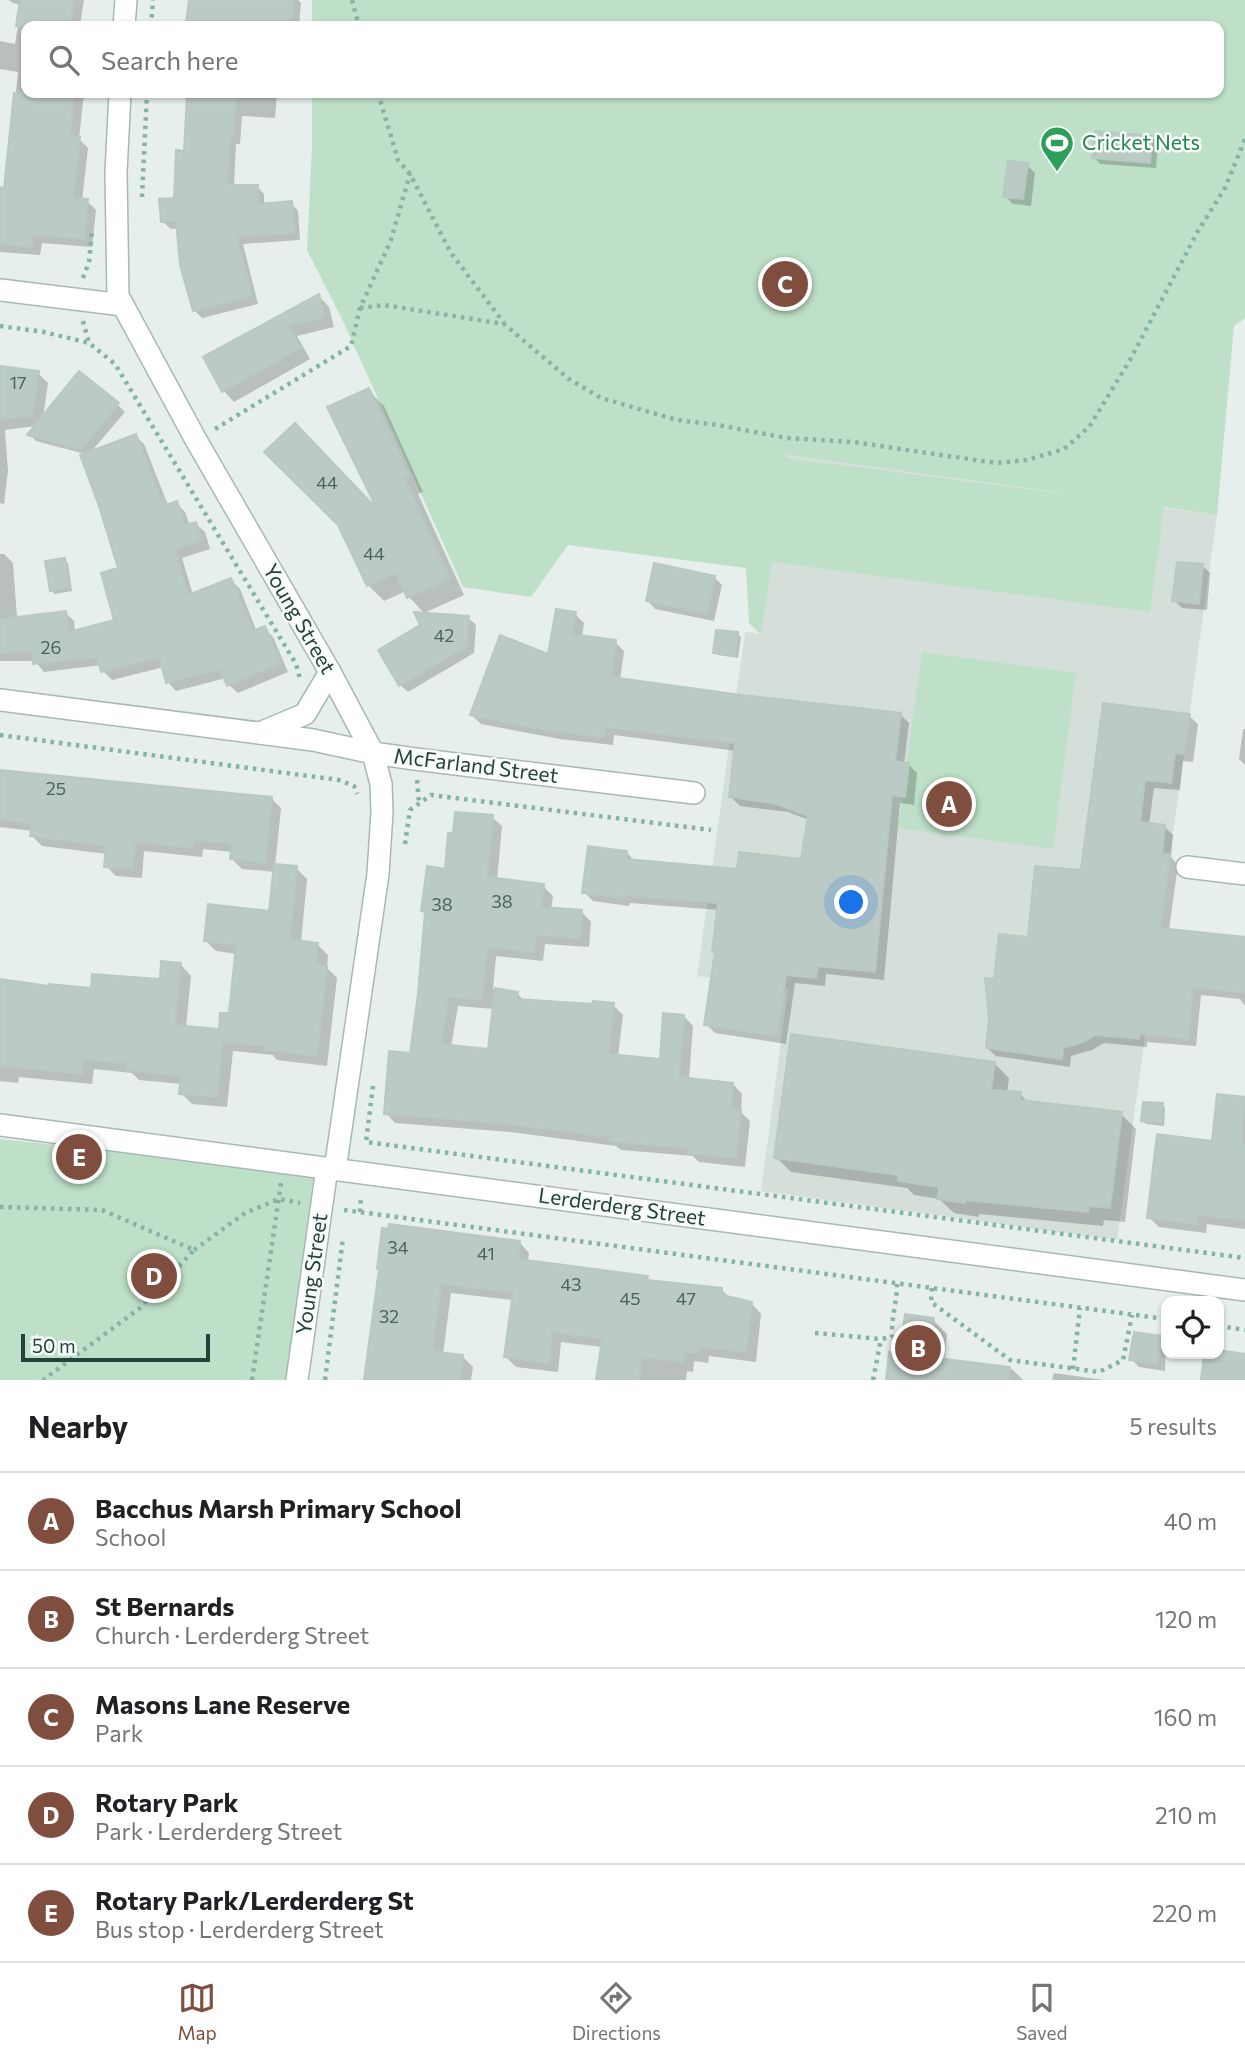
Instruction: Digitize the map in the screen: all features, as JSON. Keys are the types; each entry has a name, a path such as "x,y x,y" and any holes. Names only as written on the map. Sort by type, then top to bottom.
{"street":[{"path":"124,21 126,0"},
{"name":"Young Street","path":"120,98 116,172 118,296 205,435 373,753 381,783 378,874 331,1169 321,1206 298,1380"},
{"path":"0,290 123,305"},
{"path":"258,734 305,714 330,672"},
{"name":"McFarland Street","path":"0,700 313,740 373,753 694,793"},
{"path":"1187,867 1245,874"},
{"name":"Lerderderg Street","path":"0,1125 1245,1290"}],"path":[{"path":"151,21 153,0"},
{"path":"352,0 358,21"},
{"path":"142,202 147,98"},
{"path":"379,98 398,160 410,174 451,253 504,324 569,379 601,398 677,420 786,438 853,442 996,463 1027,460 1064,449 1089,427 1130,360 1198,231 1225,188 1245,139"},
{"path":"205,435 351,346 360,308 391,240 410,174"},
{"path":"75,283 85,276 92,225"},
{"path":"360,308 384,305 504,324"},
{"path":"0,327 44,332 89,343 115,364 296,664 303,689"},
{"path":"205,435 211,423"},
{"path":"205,435 221,441"},
{"path":"0,736 339,780 354,786 360,802"},
{"path":"405,845 410,810 431,795 711,830"},
{"path":"375,1074 366,1142 1245,1258"},
{"path":"253,1380 284,1163"},
{"path":"43,1380 140,1308 194,1250 245,1213 279,1199 346,1211 1161,1318"},
{"path":"0,1206 102,1210 194,1250"},
{"path":"345,1224 346,1211"},
{"path":"325,1380 343,1237"},
{"path":"815,1333 881,1339 892,1337 891,1323 897,1304 897,1284"},
{"path":"932,1288 931,1302 1010,1360 1099,1372 1123,1360 1132,1315"},
{"path":"1073,1368 1080,1308"},
{"path":"1224,1327 1245,1330"},
{"path":"873,1380 881,1339"}],"shaded area":[{"path":"786,455 1217,515 1117,1240 761,1191 788,989 697,976 745,632 761,634"}],"green space":[{"path":"312,0 1245,0 1245,318 1234,326 1217,515 1164,507 1150,612 772,562 761,635 749,623 746,568 568,545 531,597 463,587 343,321 307,250 312,98 1224,98 1224,21 312,21","holes":["786,455 1091,497 786,458"]},
{"path":"922,652 1076,673 1053,849 898,828"},
{"path":"0,1139 321,1173 297,1380 0,1380"}],"building":[{"path":"20,0 74,0 71,21 21,21 21,26 16,26"},
{"path":"189,0 294,0 292,21 186,21"},
{"path":"14,93 21,93 21,98 74,98 70,136 80,137 73,198 88,199 84,239 33,235 32,247 0,244 0,187 4,188"},
{"path":"187,98 236,98 227,185 258,185 258,204 292,201 294,233 237,237 252,296 193,311 180,265 176,221 161,222 159,199 174,198 176,150 184,151"},
{"path":"1095,131 1152,136 1150,163 1092,158"},
{"path":"1008,161 1028,163 1023,199 1003,197"},
{"path":"319,294 325,317 288,326 301,348 222,392 203,357"},
{"path":"0,366 39,371 32,416 0,419"},
{"path":"79,371 119,403 81,449 27,435"},
{"path":"369,388 409,476 404,478 450,579 407,598 396,573 367,586 338,525 264,452 295,423 377,509 327,407"},
{"path":"136,434 160,498 163,497 166,505 177,501 185,525 196,522 202,540 175,549 188,595 231,578 253,631 265,626 281,663 227,686 220,669 166,683 159,657 101,672 97,657 33,664 32,652 0,653 0,619 66,611 69,632 114,620 101,573 118,568 80,455"},
{"path":"65,558 70,588 50,591 45,561"},
{"path":"1177,562 1203,564 1199,604 1172,601"},
{"path":"654,563 715,576 707,614 646,601"},
{"path":"556,609 576,612 572,634 616,640 611,677 901,713 895,761 909,763 905,797 892,795 875,972 818,966 816,978 786,975 777,1036 704,1025 715,952 712,952 718,903 621,895 621,898 582,893 588,846 627,851 626,859 737,869 739,852 801,859 808,816 777,804 729,797 735,743 605,727 604,737 550,731 470,715 500,635 548,654"},
{"path":"414,612 469,616 467,646 399,686 378,650 420,625"},
{"path":"716,630 738,632 735,656 713,653"},
{"path":"1103,703 1190,714 1184,754 1175,753 1171,783 1145,780 1140,822 1165,825 1162,854 1170,854 1160,928 1245,937 1245,993 1193,987 1188,1039 1139,1034 1139,1039 1095,1035 1063,1048 1062,1059 986,1048 989,1019 985,978 994,979 999,934 1028,937 1035,866 1081,870"},
{"path":"0,770 272,797 265,863 230,859 232,843 193,840 192,848 135,842 133,869 104,867 106,846 30,836 32,824 0,819"},
{"path":"455,812 493,815 487,877 544,884 541,907 582,910 580,938 536,935 534,952 487,947 482,1000 448,997 441,1044 488,1049 495,988 518,992 516,999 614,1003 608,1054 660,1059 663,1013 684,1015 679,1077 733,1083 731,1108 741,1110 736,1158 687,1153 688,1148 609,1141 610,1137 500,1123 384,1114 389,1051 410,1053 418,994 425,912 421,911 427,866 445,869 448,833 453,833"},
{"path":"274,864 297,866 290,939 318,943 316,964 327,966 317,1056 265,1050 265,1046 222,1042 217,1097 179,1094 181,1076 126,1070 127,1063 83,1060 82,1074 0,1066 0,979 49,986 91,988 92,974 160,979 161,961 181,963 175,1025 219,1029 220,1013 229,1013 236,945 204,941 208,904 269,911"},
{"path":"791,1034 995,1062 991,1090 1021,1092 1020,1100 1122,1112 1110,1208 1089,1206 1088,1212 937,1199 939,1187 898,1181 898,1175 774,1158"},
{"path":"1217,1094 1245,1097 1241,1144 1245,1144 1245,1220 1198,1215 1196,1224 1147,1218 1157,1134 1212,1141"},
{"path":"1143,1102 1163,1103 1161,1123 1141,1121"},
{"path":"389,1224 520,1241 518,1259 648,1276 647,1280 722,1288 722,1295 752,1302 746,1352 699,1347 698,1353 684,1352 683,1362 642,1357 639,1380 596,1380 602,1339 552,1332 549,1363 504,1357 513,1292 441,1284 432,1351 463,1355 460,1380 364,1380 382,1228 388,1229"},
{"path":"905,1314 934,1318 930,1357 1010,1367 1009,1380 886,1380 889,1352 900,1354"},
{"path":"1134,1332 1161,1336 1157,1364 1129,1360"},
{"path":"1224,1351 1245,1354 1245,1380 1201,1380 1203,1359 1224,1359"}],"place":[{"name":"Cricket Nets","path":"1057,173"},
{"name":"Masons Lane Reserve","path":"785,284"},
{"name":"Bacchus Marsh Primary School","path":"949,804"},
{"name":"Rotary Park/Lerderderg St","path":"79,1157"},
{"name":"Rotary Park","path":"154,1276"},
{"name":"St Bernards","path":"918,1348"}]}
